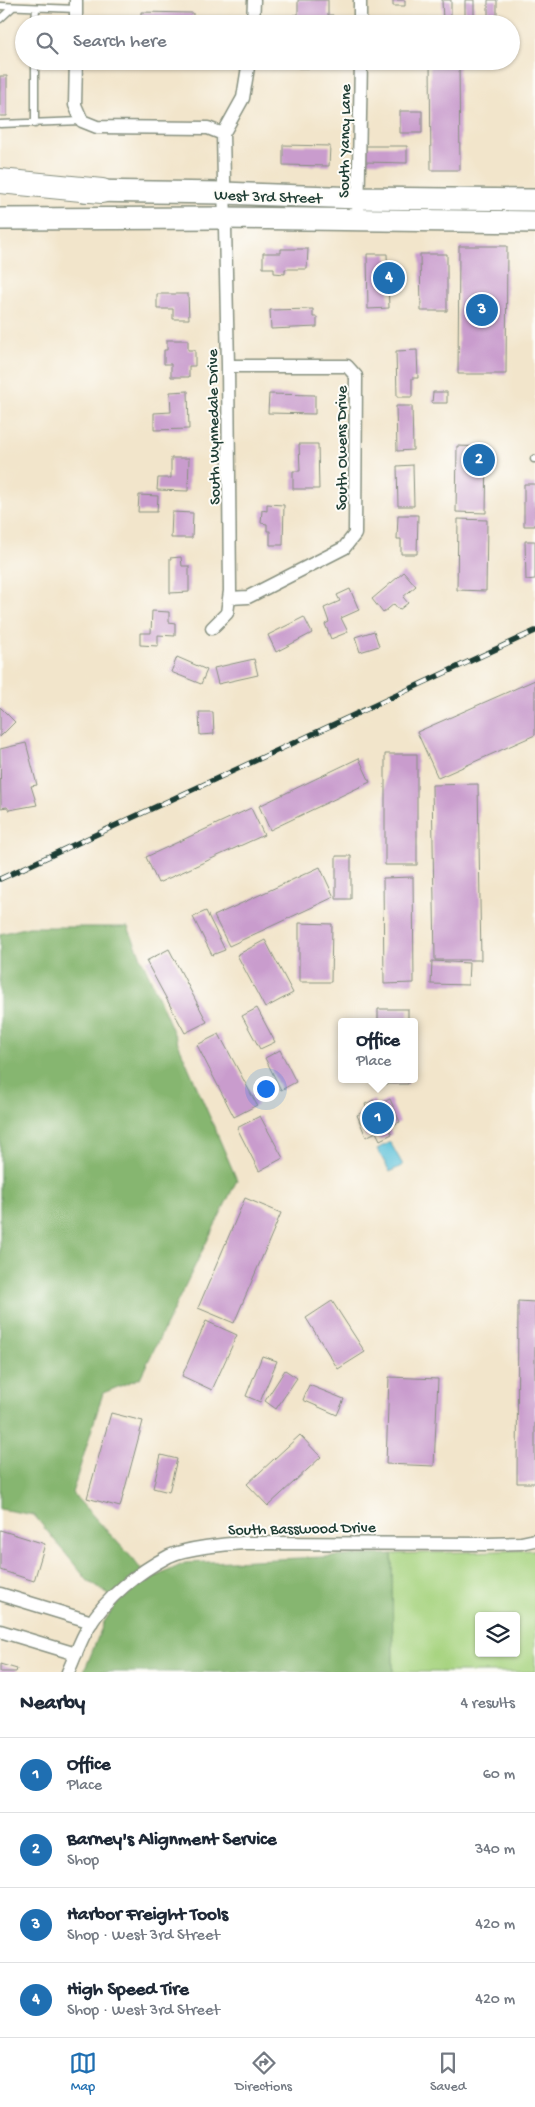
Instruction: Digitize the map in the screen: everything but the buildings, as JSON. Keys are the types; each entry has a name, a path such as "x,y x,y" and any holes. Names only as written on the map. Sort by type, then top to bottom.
{"highway":[{"path":"0,182 102,191"}],"main road":[{"name":"West 3rd Street","path":"0,189 223,193 358,198 535,200"},
{"name":"West 3rd Street","path":"0,219 223,218 535,222"}],"street":[{"path":"253,15 254,0"},
{"path":"360,0 360,15"},
{"path":"76,70 75,105 82,120 97,126 208,128 223,134 243,98 248,70"},
{"name":"South Yancy Lane","path":"358,221 361,70"},
{"name":"South Wynnedale Drive","path":"212,628 227,613 230,598 223,134"},
{"name":"South Owens Drive","path":"228,366 347,366 356,376 355,534 344,548 248,597 230,598"},
{"name":"South Basswood Drive","path":"68,1672 92,1622 115,1594 146,1570 170,1556 220,1544 505,1543 535,1540"},
{"path":"0,1594 92,1622"},
{"path":"0,1631 76,1654"}],"lane":[{"path":"0,6 36,8 76,4"},
{"path":"0,20 13,7"},
{"path":"36,8 36,15"},
{"path":"35,70 35,124"},
{"path":"0,124 35,124 82,120"}],"green space":[{"path":"29,927 128,927 237,1180 140,1378 103,1393 72,1493 133,1559 149,1580 185,1563 392,1554 393,1672 84,1672 104,1622 118,1601 88,1581 34,1515 0,1509 0,934"},
{"path":"535,1550 535,1672 393,1672 392,1554"}],"water":[{"path":"390,1142 403,1165 390,1172 377,1149"}],"railway":[{"path":"0,879 535,631"}],"place":[{"name":"High Speed Tire","path":"389,278"},
{"name":"Harbor Freight Tools","path":"482,310"},
{"name":"Barney's Alignment Service","path":"479,460"},
{"name":"Office","path":"378,1118"}]}
